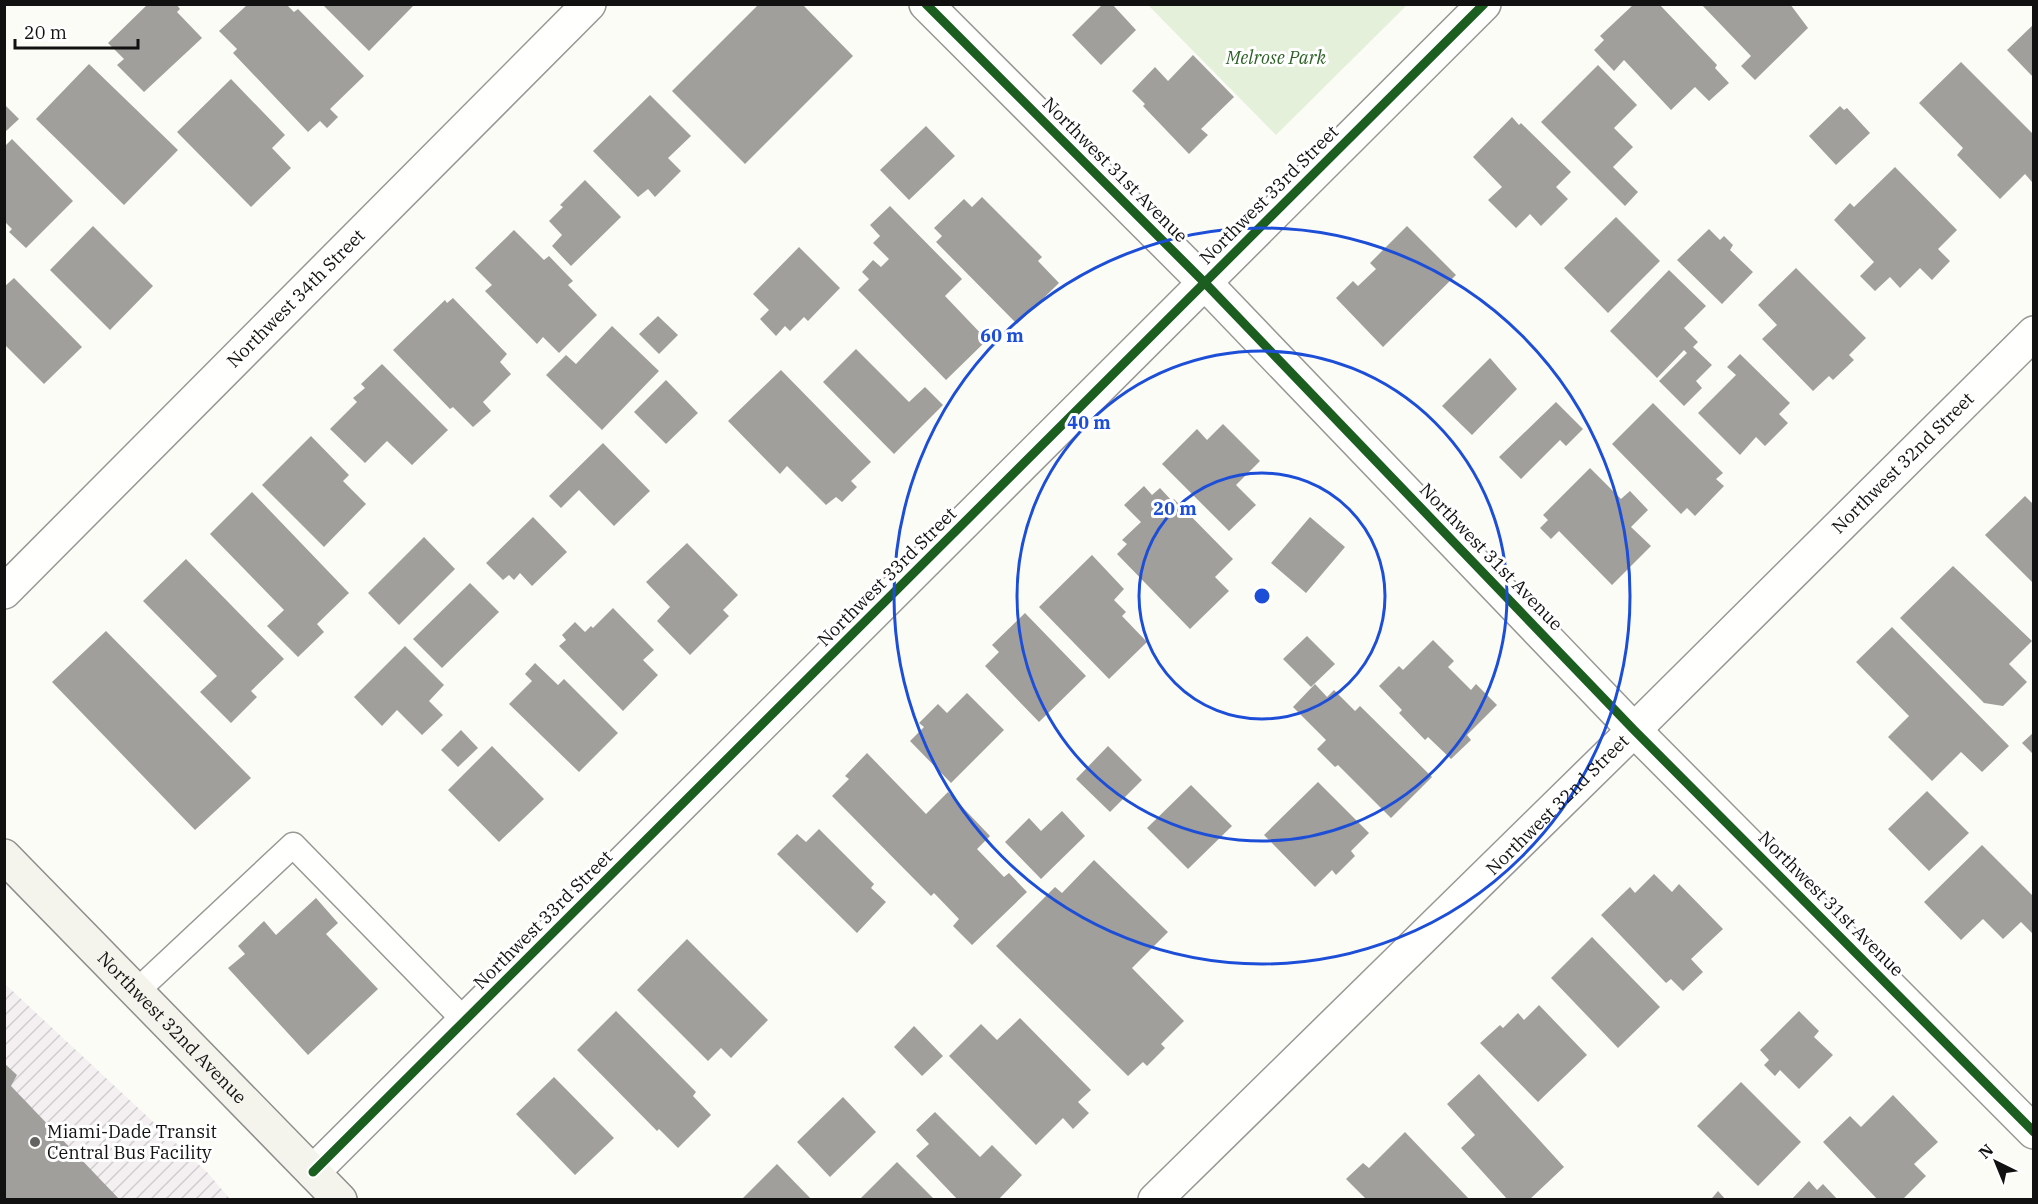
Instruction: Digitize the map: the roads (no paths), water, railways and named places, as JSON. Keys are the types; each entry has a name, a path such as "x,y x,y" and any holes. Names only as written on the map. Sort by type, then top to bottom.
{"main road":[{"name":"Northwest 32nd Avenue","path":"4,856 340,1200"}],"street":[{"name":"Northwest 34th Street","path":"4,592 589,4"},
{"name":"Northwest 31st Avenue","path":"926,4 1205,283 1634,730 2034,1132"},
{"name":"Northwest 33rd Street","path":"313,1173 1484,4"},
{"name":"Northwest 32nd Street","path":"1155,1200 2034,333"}],"lane":[{"path":"137,991 293,845 465,1021"}],"place":[{"name":"Miami-Dade Transit Central Bus Facility","path":"35,1142"}],"park label":[{"name":"Melrose Park","path":"1276,58"}]}
